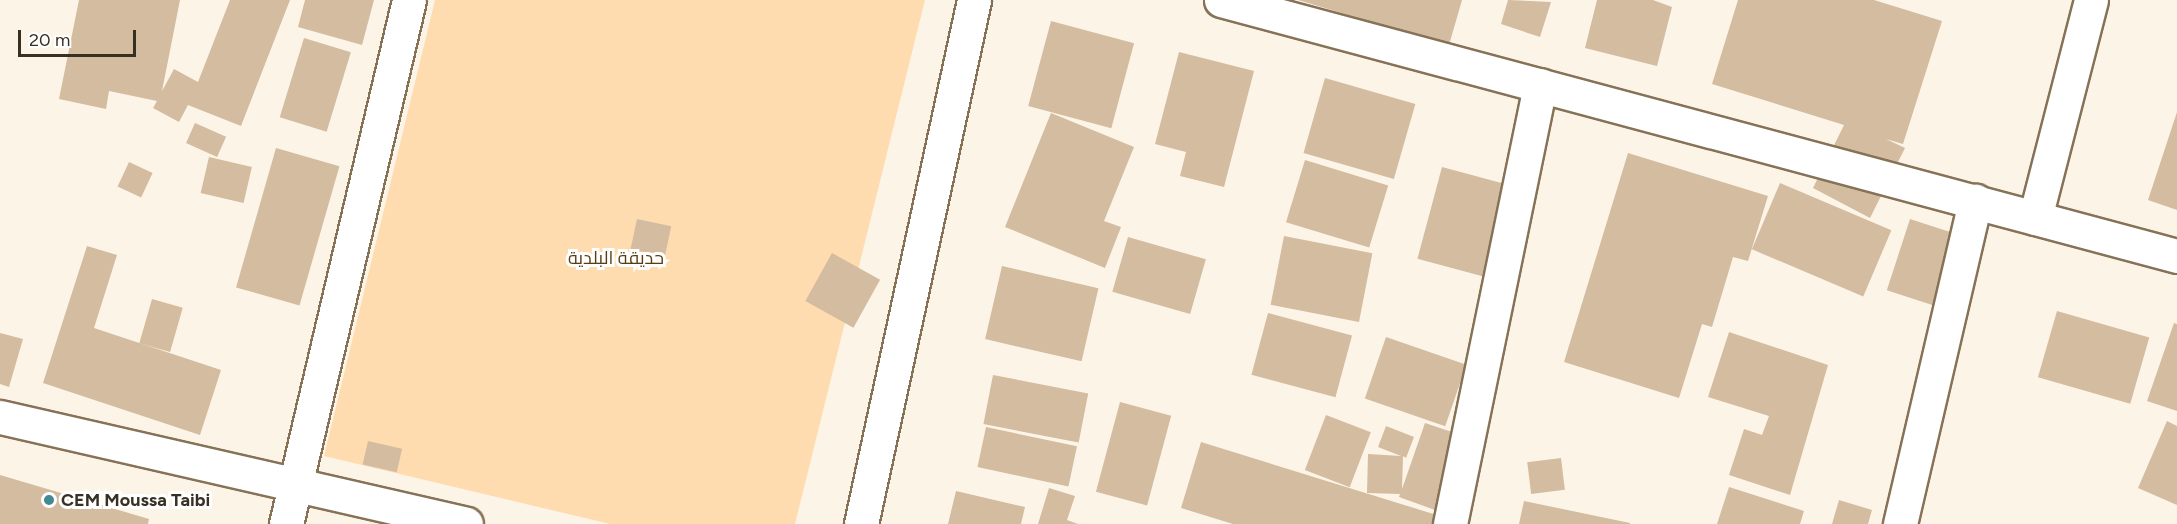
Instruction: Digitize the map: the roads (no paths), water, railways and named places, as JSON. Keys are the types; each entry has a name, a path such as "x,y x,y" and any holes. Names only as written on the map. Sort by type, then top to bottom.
{"street":[{"path":"286,524 409,0"},
{"path":"861,524 974,0"},
{"path":"1221,0 2177,256"},
{"path":"2035,218 2091,0"},
{"path":"1450,524 1540,86"},
{"path":"1900,524 1975,201"},
{"path":"0,417 466,524"}],"place":[{"name":"CEM Moussa Taibi","path":"49,500"}],"park label":[{"name":"حديقة البلدية","path":"616,258"}]}
